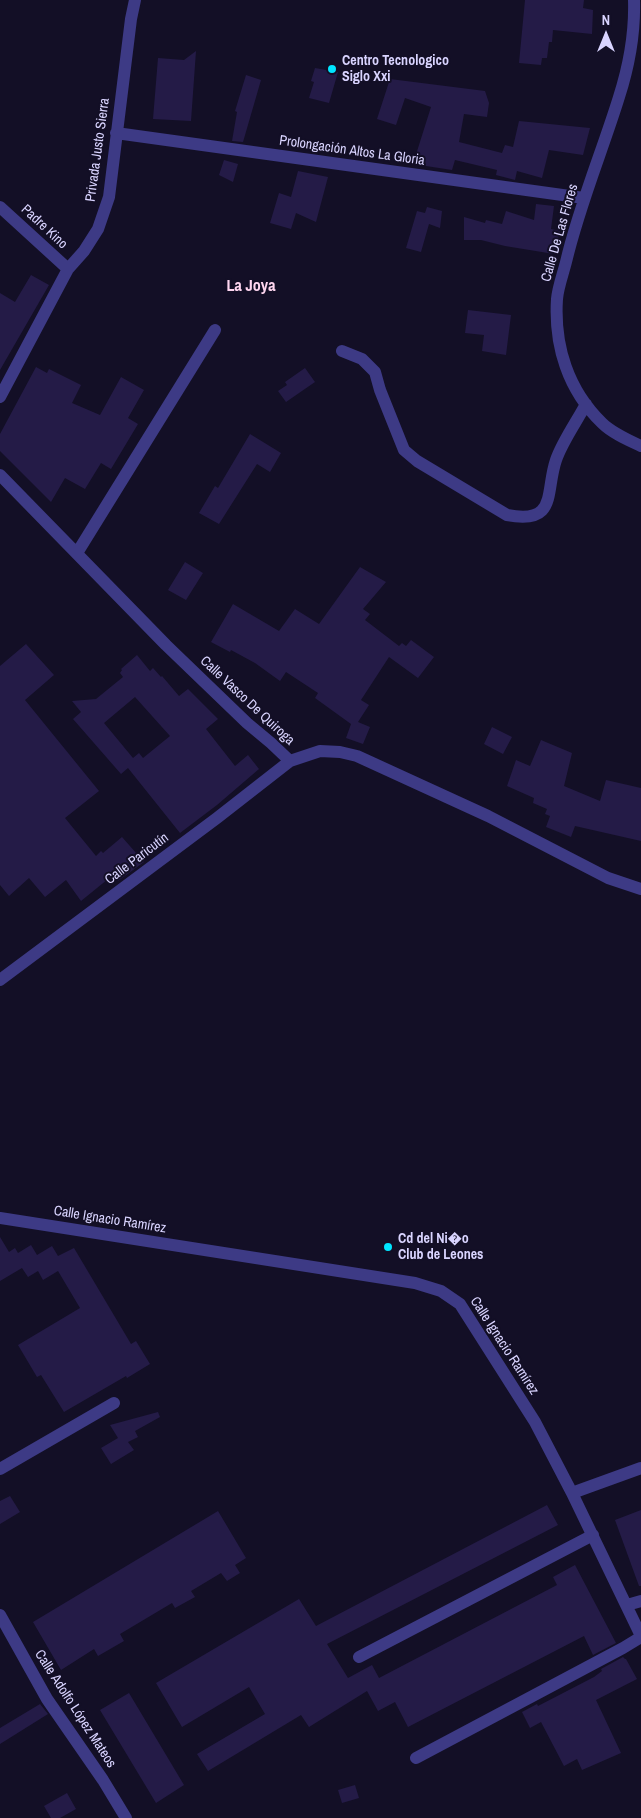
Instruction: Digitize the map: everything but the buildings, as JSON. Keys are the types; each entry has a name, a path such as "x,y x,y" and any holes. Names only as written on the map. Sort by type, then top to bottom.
{"street":[{"name":"Privada Justo Sierra","path":"0,397 68,269 84,251 98,229 109,197 135,0"},
{"name":"Calle De Las Flores","path":"634,0 628,62 620,97 584,198 557,298 558,343 566,370 579,396 603,424 641,446"},
{"name":"Prolongación Altos La Gloria","path":"116,133 584,198"},
{"name":"Padre Kino","path":"0,207 68,269"},
{"path":"77,553 214,330"},
{"path":"342,351 362,359 375,372 380,390 404,450 417,461 507,515 524,518 539,514 549,499 556,460 586,404"},
{"name":"Calle Vasco De Quiroga","path":"0,475 166,645 247,723 271,742 290,761 320,751 340,752 357,756 488,816 608,878 641,889"},
{"name":"Calle Paricutín","path":"0,980 290,761"},
{"name":"Calle Ignacio Ramírez","path":"0,1218 406,1282 441,1291 460,1304 535,1422 572,1492 641,1636"},
{"path":"0,1469 114,1403"},
{"path":"572,1492 641,1468"},
{"path":"359,1658 592,1535"},
{"path":"627,1605 641,1601"},
{"name":"Calle Adolfo López Mateos","path":"0,1616 47,1699 104,1780 126,1818"},
{"path":"416,1758 641,1636"}],"place":[{"name":"Centro Tecnologico Siglo Xxi","path":"332,69"},
{"name":"Cd del Ni�o Club de Leones","path":"388,1247"}],"district":[{"name":"La Joya","path":"251,287"}]}
